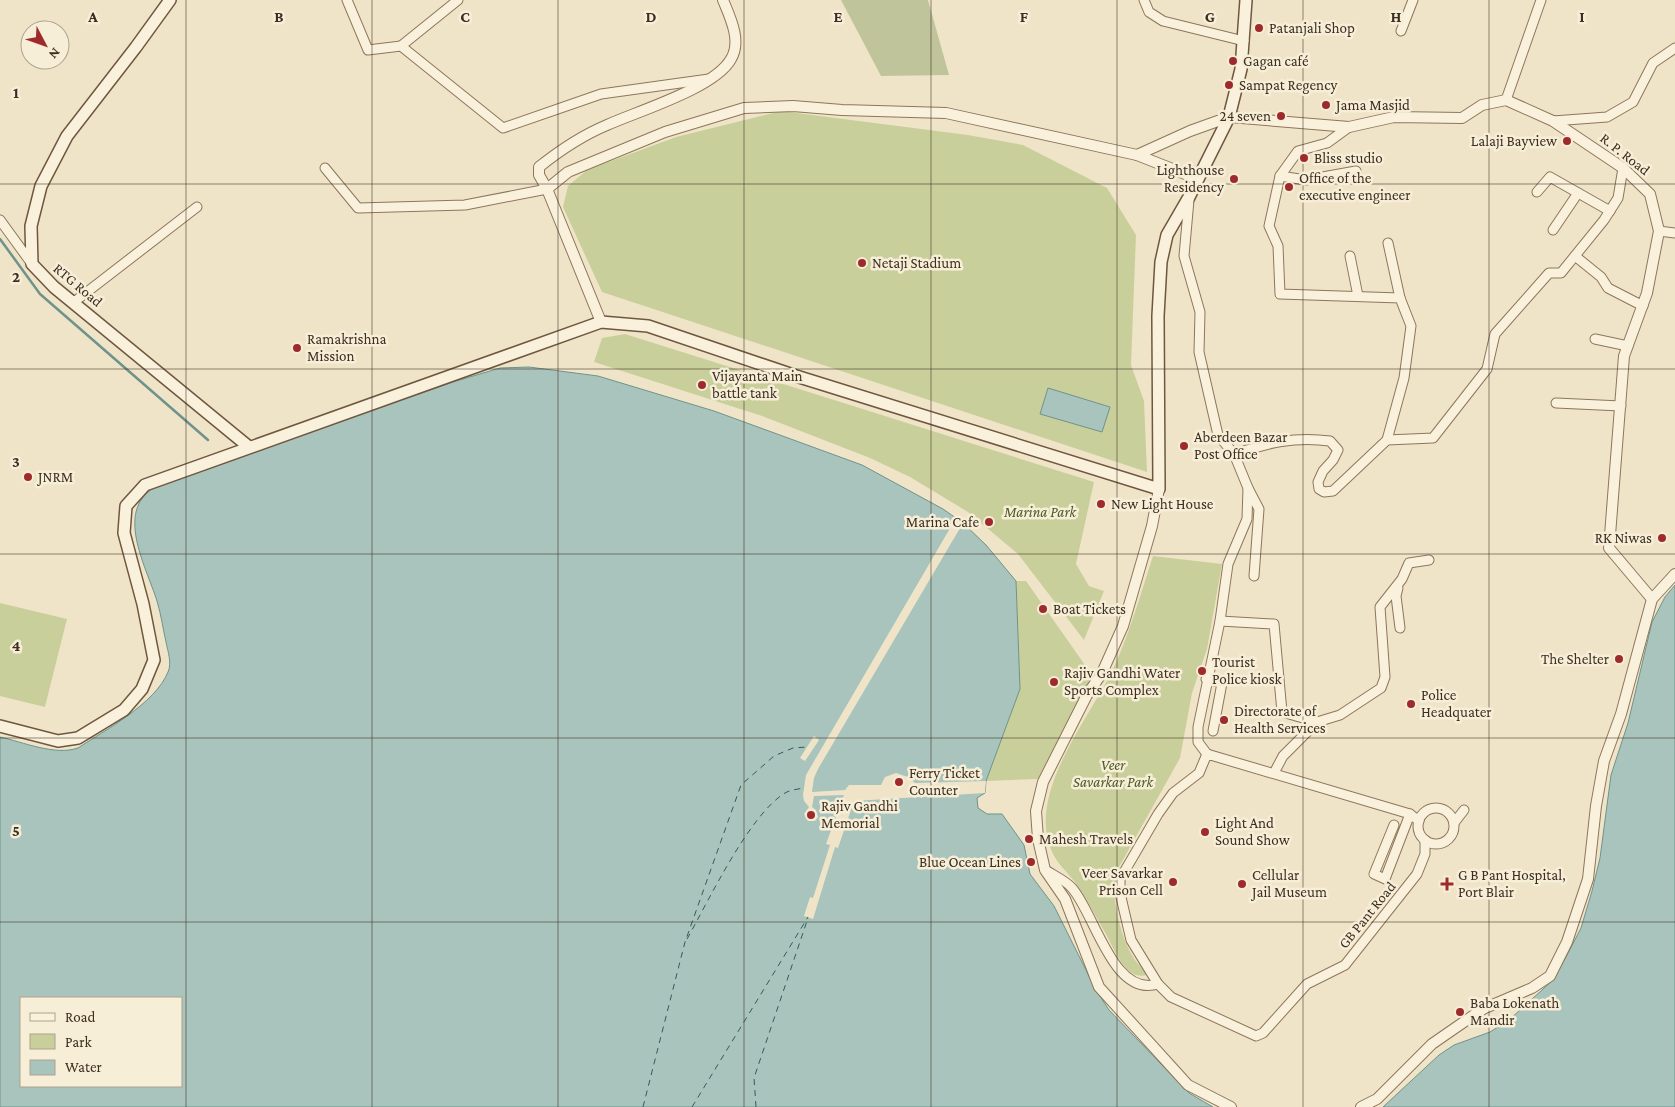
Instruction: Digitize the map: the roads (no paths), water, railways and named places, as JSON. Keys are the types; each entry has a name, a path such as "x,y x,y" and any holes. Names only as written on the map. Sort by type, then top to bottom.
{"main road":[{"name":"RTG Road","path":"170,0 67,136 41,186 31,226 32,264 54,286 249,447"},
{"path":"0,726 58,741 78,738 124,710 142,689 154,660 144,604 124,533 126,506 145,484 602,322 648,326 796,376 1159,489 1158,316 1161,262 1167,234 1189,197 1229,117 1241,69 1246,0"}],"street":[{"path":"347,0 368,50 401,46 458,0"},
{"path":"602,322 547,189 539,175 539,168 555,155 606,126 647,110 711,79 724,69 732,58 736,44 734,31 723,0"},
{"path":"1144,0 1149,12 1163,21 1244,41"},
{"path":"1401,31 1413,0"},
{"path":"1137,155 1190,131 1229,117 1349,127 1394,117 1462,118 1482,105 1506,100 1542,0"},
{"path":"401,46 503,128 601,94 711,79"},
{"path":"1553,121 1607,117 1633,102 1653,63 1675,48"},
{"name":"R. P. Road","path":"1506,100 1553,121 1623,168 1650,194 1659,231 1643,306 1624,356 1609,548 1652,600"},
{"path":"325,168 358,208 465,205 547,189 568,172 665,132 744,108 793,106 842,110 946,113 1137,155 1198,179"},
{"path":"1349,127 1327,143 1298,151 1280,176 1269,226 1278,246 1280,294 1400,298"},
{"path":"1387,440 1433,438 1486,369 1495,334 1549,273 1561,273 1610,211 1618,198 1623,168"},
{"path":"1280,176 1306,180 1356,172"},
{"path":"1537,192 1550,177 1610,211"},
{"path":"1553,230 1578,193"},
{"path":"1189,197 1184,256 1200,312 1199,352 1218,435 1234,454 1259,509 1254,576"},
{"path":"74,302 196,207"},
{"path":"0,220 32,264"},
{"path":"1659,231 1675,233"},
{"path":"1234,454 1278,440 1315,439 1330,442 1338,450 1318,482 1319,489 1324,492 1333,490 1387,440 1404,378 1411,326 1400,298 1388,244"},
{"path":"1350,256 1358,296"},
{"path":"1575,256 1601,277 1608,288 1643,306"},
{"path":"1595,339 1628,346"},
{"path":"1556,403 1621,406"},
{"path":"1248,488 1247,519 1228,564 1220,621 1206,679 1198,727 1198,742 1207,754 1274,773 1313,787 1410,814 1419,821 1426,811 1437,808 1448,813 1454,823"},
{"path":"1159,489 1152,526 1123,626 1102,673 1043,782 1036,811 1038,839 1045,870 1066,899 1099,986 1188,1085 1231,1107"},
{"path":"1400,628 1396,596 1402,579 1409,563 1429,560"},
{"path":"1361,1107 1376,1099 1432,1044 1483,1009 1532,988 1550,976 1567,942 1588,879 1596,806 1604,761 1621,714 1652,600 1675,574"},
{"path":"1274,773 1283,756 1317,722 1340,715 1381,688 1385,677 1380,607 1402,579"},
{"path":"1220,621 1274,624 1282,712 1317,722"},
{"path":"1206,679 1222,683 1213,731"},
{"name":"GB Pant Road","path":"1207,754 1199,773 1173,793 1158,814 1120,879 1120,893 1131,940 1158,984 1171,997 1256,1036 1263,1033 1307,984 1345,964 1416,874 1426,854 1425,840 1419,832 1419,821"},
{"path":"1425,840 1436,844 1442,843 1452,835 1454,823 1464,810"},
{"path":"1394,825 1374,874 1384,879 1410,814"},
{"path":"1045,870 1072,887 1118,970 1136,983 1150,987 1158,984"}],"water":[{"path":"529,367 598,376 714,411 862,465 943,509 963,523 986,545 1016,581 1020,689 986,781 985,793 977,798 978,808 987,814 1002,814 1024,845 1030,874 1054,906 1096,990 1109,1010 1189,1093 1213,1107 0,1107 0,737 49,749 69,750 78,748 128,715 162,684 169,669 169,657 158,606 136,538 135,522 137,507 145,495 159,485 453,382 500,368"},
{"path":"1048,388 1110,407 1102,432 1040,414"},
{"path":"1675,585 1675,1107 1383,1107 1439,1055 1454,1045 1490,1032 1509,1020 1553,980 1566,957 1581,928 1592,891 1600,858 1611,775 1628,723 1652,622 1665,597"}],"waterway":[{"path":"0,239 40,294 208,440"}],"place":[{"name":"Patanjali Shop","path":"1259,28"},
{"name":"Gagan café","path":"1233,61"},
{"name":"Sampat Regency","path":"1229,85"},
{"name":"Jama Masjid","path":"1326,105"},
{"name":"24 seven","path":"1281,116"},
{"name":"Lalaji Bayview","path":"1567,141"},
{"name":"Bliss studio","path":"1304,158"},
{"name":"Lighthouse Residency","path":"1234,179"},
{"name":"Office of the executive engineer","path":"1289,187"},
{"name":"Netaji Stadium","path":"862,263"},
{"name":"Ramakrishna Mission","path":"297,348"},
{"name":"Vijayanta Main battle tank","path":"702,385"},
{"name":"Aberdeen Bazar Post Office","path":"1184,446"},
{"name":"JNRM","path":"28,477"},
{"name":"New Light House","path":"1101,504"},
{"name":"Marina Cafe","path":"989,522"},
{"name":"RK Niwas","path":"1662,538"},
{"name":"Boat Tickets","path":"1043,609"},
{"name":"The Shelter","path":"1619,659"},
{"name":"Tourist Police kiosk","path":"1202,671"},
{"name":"Rajiv Gandhi Water Sports Complex","path":"1054,682"},
{"name":"Police Headquater","path":"1411,704"},
{"name":"Directorate of Health Services","path":"1224,720"},
{"name":"Ferry Ticket Counter","path":"899,782"},
{"name":"Rajiv Gandhi Memorial","path":"811,815"},
{"name":"Light And Sound Show","path":"1205,832"},
{"name":"Mahesh Travels","path":"1029,839"},
{"name":"Blue Ocean Lines","path":"1031,862"},
{"name":"Veer Savarkar Prison Cell","path":"1173,882"},
{"name":"Cellular Jail Museum","path":"1242,884"},
{"name":"G B Pant Hospital, Port Blair","path":"1447,884"},
{"name":"Baba Lokenath Mandir","path":"1460,1012"}],"park label":[{"name":"Marina Park","path":"1040,512"},
{"name":"Veer Savarkar Park","path":"1113,774"}]}
